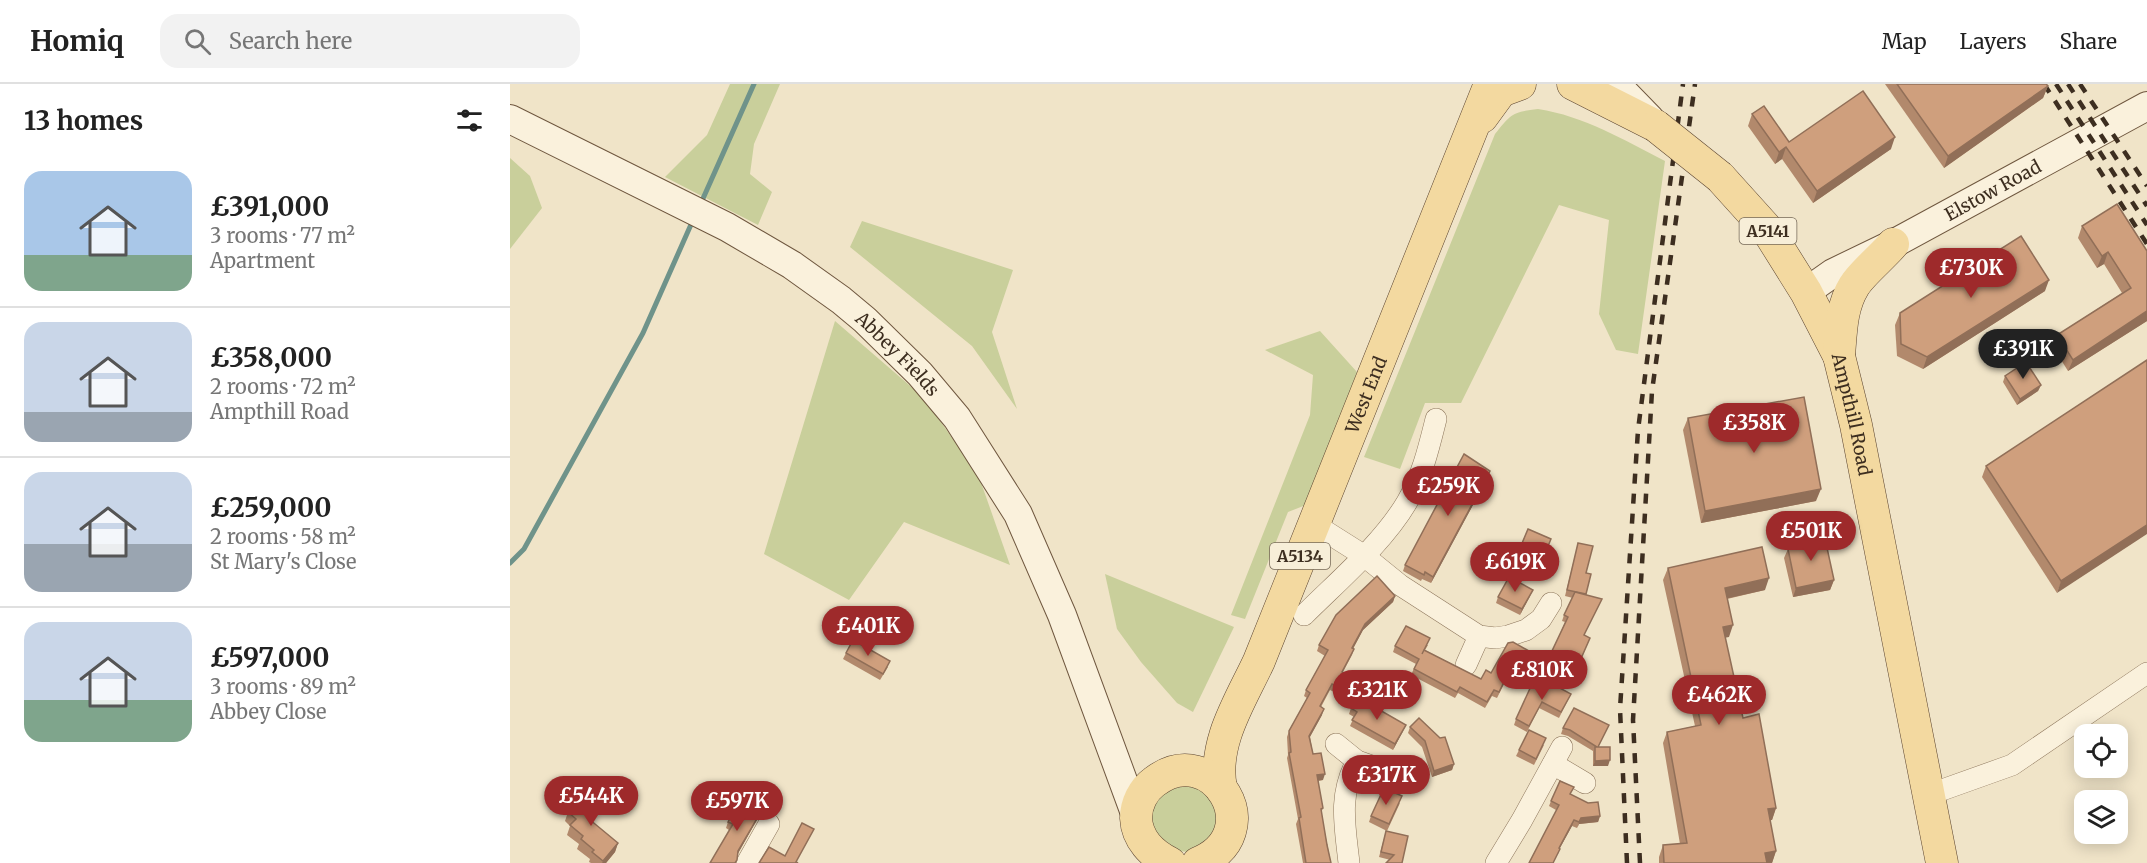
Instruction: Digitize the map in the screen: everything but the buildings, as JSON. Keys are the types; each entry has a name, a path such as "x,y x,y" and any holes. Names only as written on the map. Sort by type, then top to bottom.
{"main road":[{"path":"1468,137 1472,84"},
{"name":"West End","path":"1221,788 1218,773 1219,760 1237,705 1259,661 1490,84"},
{"path":"1468,137 1497,95 1507,88 1520,84"},
{"path":"1548,84 1610,90"},
{"path":"1573,84 1610,90"},
{"name":"Ampthill Road","path":"1610,90 1720,177 1766,228 1806,292 1839,356 1856,424 1942,863"},
{"path":"1839,356 1846,305 1855,285 1893,244"},
{"name":"West End","path":"1166,775 1237,705"},
{"path":"1166,775 1190,770 1214,780 1221,788"},
{"name":"A5134","path":"1138,838 1138,805 1142,795 1166,775"},
{"name":"A5134","path":"1221,788 1232,813 1231,831 1237,863"},
{"path":"1198,863 1214,854 1227,840 1231,831"},
{"path":"1138,838 1170,863"}],"street":[{"name":"Elstow Road","path":"1806,292 1833,273 1893,244 2147,106"},
{"name":"Abbey Fields","path":"510,119 727,227 792,265 841,300 912,365 957,418 1004,490 1029,537 1062,615 1111,750 1138,838"},
{"path":"1304,615 1389,529 1408,501 1425,461 1436,419"},
{"path":"1312,526 1363,555 1400,585 1479,636 1495,638 1526,630 1541,619 1551,603"},
{"path":"1466,664 1479,636"},
{"path":"1928,795 2012,765 2147,673"},
{"path":"1336,744 1357,761 1397,775"},
{"path":"1111,750 1127,765 1140,772 1166,775"},
{"path":"1496,863 1557,756 1584,783"},
{"path":"1348,863 1344,791 1348,776 1357,761"},
{"path":"747,863 769,824"}],"green space":[{"path":"730,84 780,84 754,144 750,174 772,192 758,225 665,177 707,135"},
{"path":"1538,109 1588,123 1665,161 1638,354 1616,350 1599,314 1609,220 1559,205 1461,403 1425,403 1400,469 1364,457 1495,134 1513,115"},
{"path":"510,158 530,176 542,208 510,249"},
{"path":"862,221 1013,270 992,332 1017,409 972,346 850,247"},
{"path":"835,321 923,397 978,474 1010,565 904,522 849,600 764,554"},
{"path":"1320,331 1357,372 1311,503 1288,512 1245,619 1231,615 1310,415 1313,375 1265,350"},
{"path":"1105,574 1234,627 1193,712 1177,703 1141,662 1117,629"},
{"path":"1191,783 1216,801 1216,833 1189,852 1177,851 1157,838 1150,816 1159,794"}],"waterway":[{"path":"701,203 754,84"},
{"path":"510,563 524,549 643,333 693,220"}],"railway":[{"path":"1627,863 1620,709 1638,430 1683,84"},
{"path":"1640,863 1633,720 1652,391 1695,84"},
{"path":"2044,84 2147,244"},
{"path":"2056,84 2147,225"},
{"path":"2068,84 2147,206"},
{"path":"2080,84 2147,186"}]}
